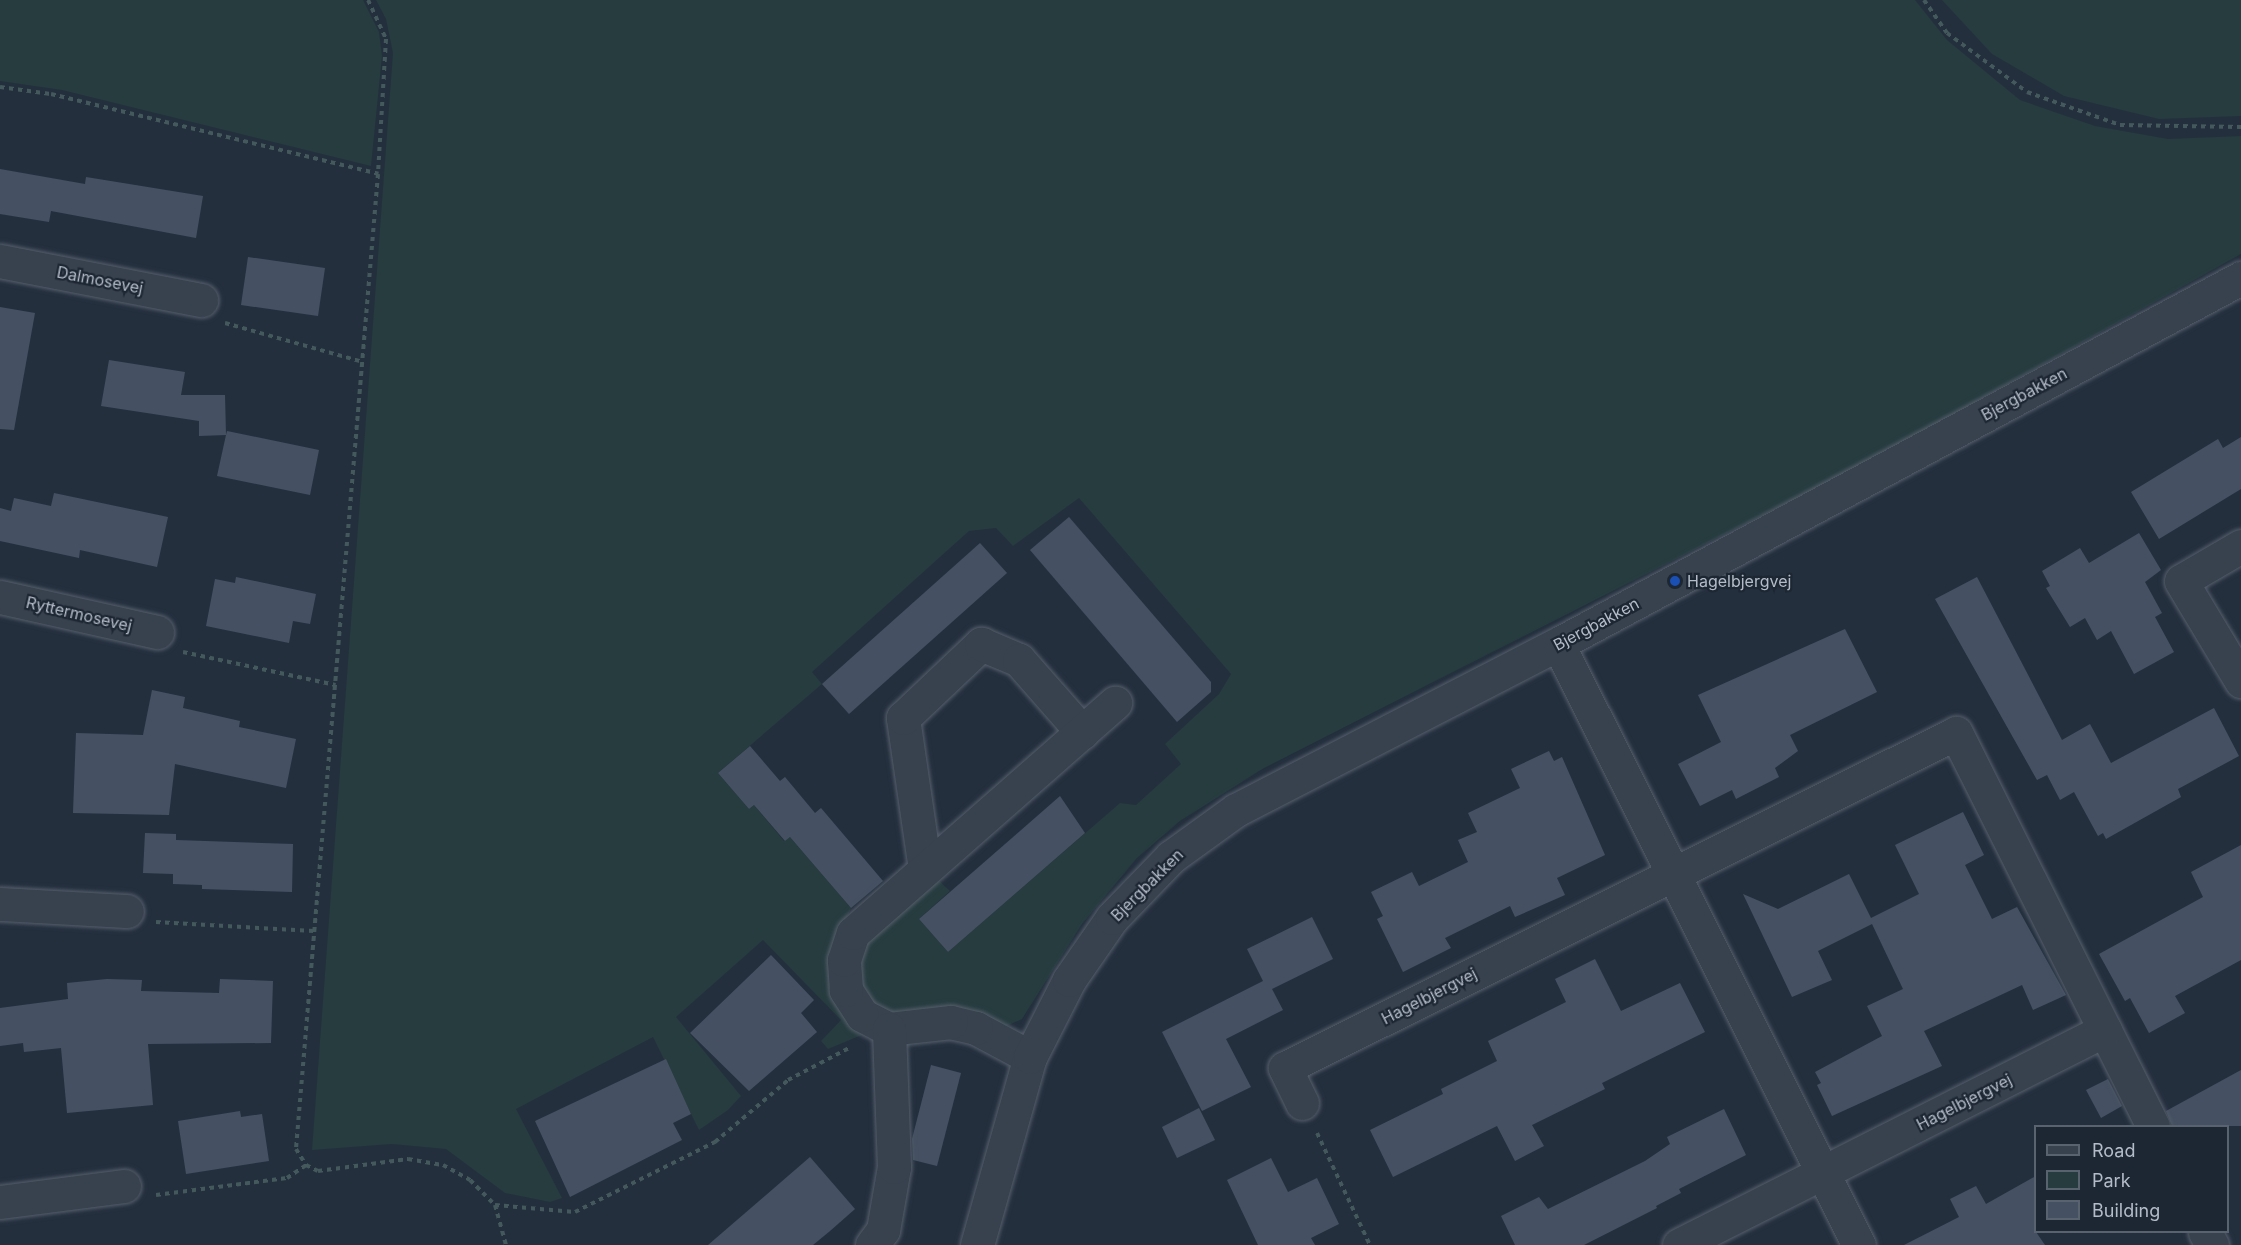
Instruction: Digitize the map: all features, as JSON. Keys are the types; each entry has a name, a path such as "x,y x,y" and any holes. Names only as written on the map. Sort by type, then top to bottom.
{"street":[{"name":"Dalmosevej","path":"0,261 201,300"},
{"name":"Bjergbakken","path":"977,1245 1030,1057 1069,980 1112,918 1171,857 1236,810 1558,644 2241,278"},
{"path":"2241,546 2181,581 2241,681"},
{"name":"Ryttermosevej","path":"0,597 157,632"},
{"path":"925,869 903,718 981,644 1019,660 1082,732"},
{"path":"1558,644 1859,1245"},
{"path":"1030,1057 976,1028 951,1022 889,1029 862,1015 846,990 844,960 853,933 1115,703"},
{"name":"Hagelbjergvej","path":"1302,1103 1285,1068 1956,733 2105,1030 1679,1245"},
{"path":"0,904 127,911"},
{"path":"872,1245 883,1230 894,1167 889,1029"},
{"path":"2105,1030 2152,1125"},
{"path":"0,1202 124,1186"}],"path":[{"path":"368,0 386,39 378,174 296,1149 306,1165 318,1171 408,1159 443,1165 470,1180 495,1205 506,1245"},
{"path":"1924,0 1947,33 2027,92 2120,125 2241,127"},
{"path":"0,87 51,94 378,174"},
{"path":"201,300 211,319 363,362"},
{"path":"157,632 165,648 335,685"},
{"path":"127,911 144,921 314,931"},
{"path":"495,1205 575,1212 715,1142 788,1080 889,1029"},
{"path":"1302,1103 1370,1245"},
{"path":"124,1186 136,1198 287,1178 306,1165"}],"green space":[{"path":"0,0 363,0 379,32 382,56 371,166 62,90 0,81"},
{"path":"376,0 1915,0 1947,40 2020,100 2095,126 2168,139 2241,136 2241,254 1865,463 1264,768 1180,821 1137,858 1082,924 1022,1019 1002,1028 960,1012 895,1018 878,1010 860,992 856,962 866,934 935,877 950,891 919,919 948,952 1120,803 1136,805 1181,764 1165,744 1219,694 1231,674 1079,498 1013,546 996,528 969,531 812,672 822,684 718,773 749,809 754,805 784,841 790,837 851,908 834,950 831,979 850,1018 869,1032 828,1049 821,1041 841,1020 763,940 676,1017 741,1096 728,1110 699,1130 653,1037 516,1109 562,1198 550,1202 505,1193 446,1149 392,1144 312,1150 393,53 386,19"},
{"path":"1942,0 2241,0 2241,116 2159,119 2064,96 1992,54"}],"building":[{"path":"0,169 85,184 86,177 203,196 196,238 51,211 49,222 0,214"},
{"path":"248,257 325,268 318,316 241,305"},
{"path":"0,307 35,313 14,430 0,429"},
{"path":"109,360 185,372 181,395 225,395 226,435 199,436 199,421 101,406"},
{"path":"227,431 319,450 310,495 217,476"},
{"path":"2241,437 2241,489 2159,539 2131,492 2218,439 2223,448"},
{"path":"54,493 168,517 157,567 80,550 79,558 0,541 0,508 11,511 14,498 51,506"},
{"path":"1069,517 1211,682 1211,692 1177,722 1030,550"},
{"path":"2139,533 2161,570 2145,582 2162,613 2155,617 2174,652 2134,674 2111,631 2097,640 2085,618 2070,627 2046,588 2050,586 2042,571 2080,548 2089,563"},
{"path":"980,543 1007,573 849,714 822,684"},
{"path":"236,577 316,594 310,624 293,621 289,643 206,626 215,579 235,583"},
{"path":"1977,577 2062,740 2090,724 2111,763 2214,708 2239,756 2178,789 2181,797 2106,839 2103,833 2098,836 2074,792 2060,800 2047,775 2037,780 1935,599"},
{"path":"1845,629 1877,692 1790,735 1798,751 1775,768 1779,777 1736,799 1732,790 1700,806 1678,764 1721,742 1698,695"},
{"path":"152,690 185,697 183,708 240,721 239,727 296,739 286,788 175,764 169,815 73,813 76,733 143,735"},
{"path":"750,746 780,781 785,777 815,813 821,808 883,881 851,908 790,837 785,841 754,805 749,809 718,773"},
{"path":"1549,751 1554,761 1562,757 1605,855 1557,878 1565,895 1515,917 1510,906 1445,938 1451,948 1403,972 1377,919 1383,916 1371,892 1412,872 1419,886 1468,862 1458,840 1477,832 1468,813 1520,788 1511,769"},
{"path":"1060,796 1085,833 948,952 919,919"},
{"path":"1963,812 1984,855 1965,865 1992,919 2017,907 2066,995 2033,1010 2022,985 1924,1031 1942,1066 1832,1116 1817,1085 1821,1083 1815,1072 1882,1036 1867,1006 1903,989 1872,924 1818,951 1832,980 1792,997 1743,894 1778,909 1849,874 1871,918 1919,894 1895,845"},
{"path":"145,833 176,834 176,840 293,844 292,892 202,889 202,885 173,884 173,874 143,873"},
{"path":"2241,845 2241,960 2175,996 2185,1013 2149,1033 2130,998 2125,1001 2099,954 2203,897 2191,872"},
{"path":"1312,917 1333,959 1272,989 1283,1010 1226,1039 1251,1087 1202,1111 1162,1032 1263,981 1247,949"},
{"path":"771,955 814,1000 801,1013 817,1032 749,1091 690,1033"},
{"path":"1595,959 1621,1011 1680,983 1705,1032 1602,1083 1605,1089 1532,1125 1544,1146 1515,1161 1497,1126 1393,1177 1370,1130 1443,1094 1441,1089 1497,1061 1488,1041 1566,1002 1555,979"},
{"path":"107,979 142,980 141,991 219,993 220,979 273,981 271,1043 148,1044 153,1105 67,1113 61,1048 24,1052 23,1043 0,1046 0,1008 68,999 67,983"},
{"path":"666,1059 691,1114 673,1123 682,1140 570,1197 535,1121"},
{"path":"931,1065 961,1073 937,1166 913,1160 912,1139"},
{"path":"2241,1070 2241,1126 2172,1125 2166,1111"},
{"path":"2108,1079 2122,1106 2101,1118 2086,1090"},
{"path":"1199,1108 1215,1140 1177,1158 1162,1127"},
{"path":"1724,1109 1746,1155 1679,1189 1681,1193 1656,1206 1657,1208 1584,1245 1515,1245 1501,1216 1539,1197 1548,1209 1645,1161 1670,1144 1667,1137"},
{"path":"240,1111 241,1117 262,1114 269,1161 186,1174 178,1121"},
{"path":"810,1157 855,1209 830,1231 813,1245 708,1245"},
{"path":"1271,1158 1288,1192 1317,1178 1339,1224 1311,1238 1315,1245 1258,1245 1227,1180"},
{"path":"2034,1177 2034,1233 2037,1233 2045,1245 1904,1245 1959,1217 1950,1199 1976,1186 1986,1204"}],"place":[{"name":"Hagelbjergvej","path":"1675,581"}]}
